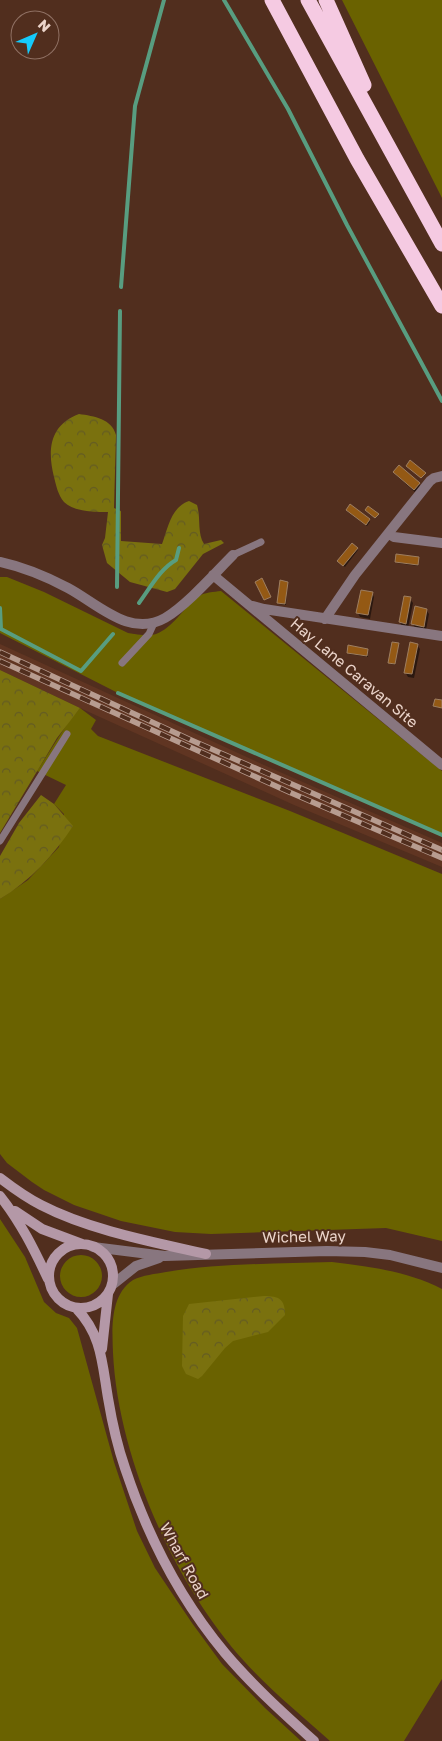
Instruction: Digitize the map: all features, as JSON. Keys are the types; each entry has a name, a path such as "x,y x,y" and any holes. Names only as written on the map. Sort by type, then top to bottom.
{"highway":[{"path":"272,0 356,159 442,306"},
{"path":"308,0 442,244"},
{"path":"326,0 354,60 395,160"}],"main road":[{"path":"0,1178 30,1199 62,1215 117,1232 206,1254"},
{"name":"Wharf Road","path":"0,1196 10,1207 30,1240 53,1292 61,1301 76,1308 91,1326 102,1355 120,1454 142,1514 169,1570 198,1617 225,1653 264,1694 314,1741"},
{"name":"Wharf Road","path":"10,1207 42,1229 100,1251 109,1260 113,1272 102,1355"},
{"path":"50,1284 50,1268 58,1254 68,1247 88,1246"},
{"path":"76,1308 88,1308 96,1304 110,1289"}],"street":[{"name":"Hay Lane Caravan Site","path":"325,619 338,598 430,481 442,476"},
{"path":"389,534 394,537 442,544"},
{"path":"0,562 28,571 67,588 118,619 135,624 154,623 165,618 179,608 233,555"},
{"name":"Hay Lane Caravan Site","path":"213,575 442,765"},
{"name":"Hay Lane Caravan Site","path":"248,604 264,609 442,636"},
{"name":"Wichel Way","path":"88,1246 165,1256 347,1251 390,1255 442,1268"},
{"name":"Wichel Way","path":"110,1289 136,1266 165,1256"}],"lane":[{"path":"233,555 261,542"},
{"path":"122,663 149,634 154,623"},
{"path":"0,841 67,734"}],"shaded area":[{"path":"342,0 442,0 442,198"},
{"path":"0,577 7,577 44,592 128,633 146,635 156,634 168,627 200,595 221,591 442,771 442,835 118,693 0,633"},
{"path":"0,644 264,765 442,843 442,867 294,805 0,670"},
{"path":"80,708 96,720 91,729 98,736 290,811 442,874 442,1241 386,1228 211,1234 175,1232 121,1221 74,1205 32,1182 7,1163 0,1154 0,899 28,880 59,847 64,814 54,804 66,785 37,771 69,721"},
{"path":"0,1219 25,1257 44,1302 56,1313 69,1318 77,1328 114,1462 137,1531 155,1568 222,1664 301,1741 0,1741"},
{"path":"85,1255 93,1258 99,1264 102,1276 99,1288 93,1294 77,1297 69,1294 63,1288 60,1272 63,1264 69,1258"},
{"path":"332,1262 402,1274 442,1289 442,1679 404,1741 330,1741 254,1672 218,1630 173,1557 154,1517 138,1476 117,1393 112,1333 114,1313 120,1294 125,1286 133,1280 153,1274 207,1267"}],"green space":[{"path":"79,414 102,419 111,425 116,435 114,508 121,511 121,541 162,544 174,513 189,501 197,505 204,544 221,540 224,543 203,554 175,589 167,592 130,582 107,563 102,545 105,538 108,512 85,511 73,508 64,502 60,496 52,467 51,448 53,439 56,431 62,425"},
{"path":"0,670 80,708 57,738 0,833"},
{"path":"41,795 54,804 73,826 41,867 0,899 0,856 19,823"},
{"path":"264,1296 280,1300 284,1305 285,1315 268,1332 233,1341 198,1379 186,1374 182,1366 183,1316 189,1304"}],"building":[{"path":"410,460 426,473 421,478 406,466"},
{"path":"399,465 420,483 414,490 393,472"},
{"path":"350,504 370,519 366,525 346,510"},
{"path":"368,506 379,514 375,518 365,510"},
{"path":"352,543 358,548 343,566 337,561"},
{"path":"396,554 419,557 418,565 395,562"},
{"path":"262,578 271,597 264,600 255,582"},
{"path":"280,580 288,582 285,604 277,603"},
{"path":"361,590 373,592 368,615 356,613"},
{"path":"404,596 411,597 406,624 399,622"},
{"path":"415,606 427,609 424,627 411,624"},
{"path":"392,642 399,643 395,664 388,663"},
{"path":"410,642 418,644 412,674 404,673"},
{"path":"348,645 368,649 367,656 347,653"},
{"path":"435,699 442,700 442,708 433,706"}],"waterway":[{"path":"121,287 135,106 164,0"},
{"path":"224,0 288,109 347,225 442,401"},
{"path":"117,587 120,311"},
{"path":"139,603 160,574 176,560 179,548"},
{"path":"0,608 1,629 81,671 113,634"},
{"path":"118,693 442,835"}],"railway":[{"path":"0,652 191,740 442,850"},
{"path":"0,661 289,792 442,858"}]}
